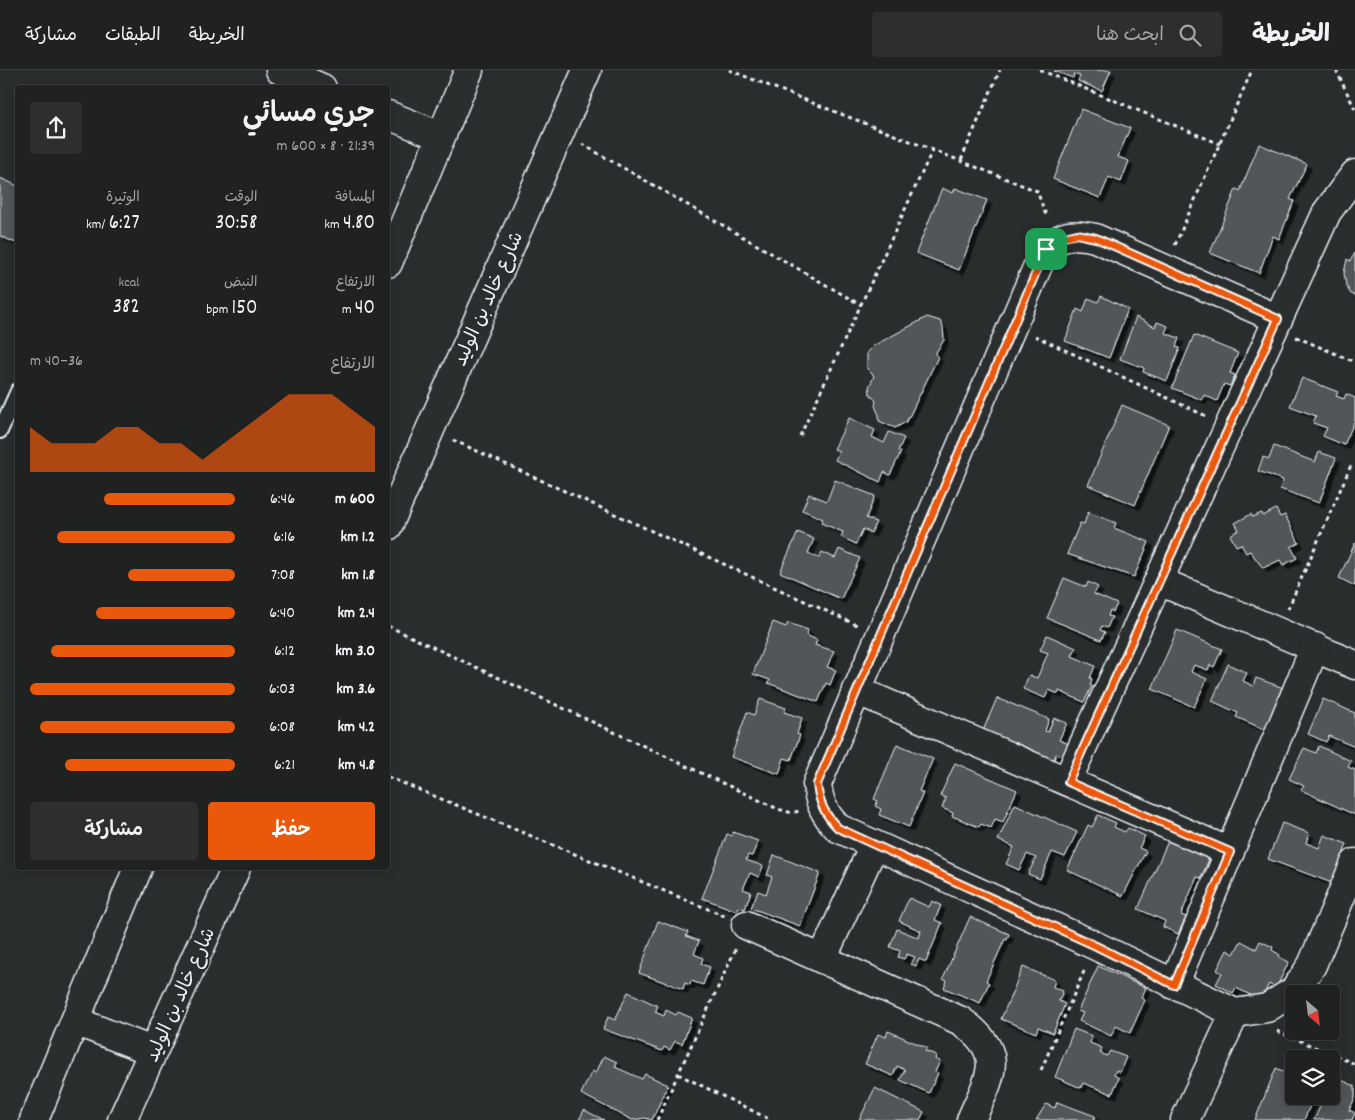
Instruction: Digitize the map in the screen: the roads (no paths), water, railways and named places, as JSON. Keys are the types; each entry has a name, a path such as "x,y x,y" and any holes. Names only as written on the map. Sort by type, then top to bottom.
{"street":[{"path":"280,70 315,85"},
{"path":"390,258 469,70"},
{"name":"شارع خالد بن الوليد","path":"390,521 587,70"},
{"path":"390,116 440,136"},
{"path":"1068,782 1327,212 1355,174"},
{"path":"1276,323 1164,268 1096,238 1077,234 1060,238 1046,249 817,784 819,801 826,816 838,828 1096,946 1235,1013 1266,1008 1294,991 1312,965 1355,864"},
{"path":"1159,582 1355,664"},
{"path":"1174,985 1314,648"},
{"path":"856,690 1230,852"},
{"path":"822,959 874,845"},
{"path":"34,1120 137,870"},
{"name":"شارع خالد بن الوليد","path":"122,1120 235,870"},
{"path":"746,924 961,1021 978,1033 989,1050 992,1070 971,1120"},
{"path":"1185,1120 1235,1013"},
{"path":"75,1021 152,1051"}],"lane":[{"path":"0,431 15,398"}]}
